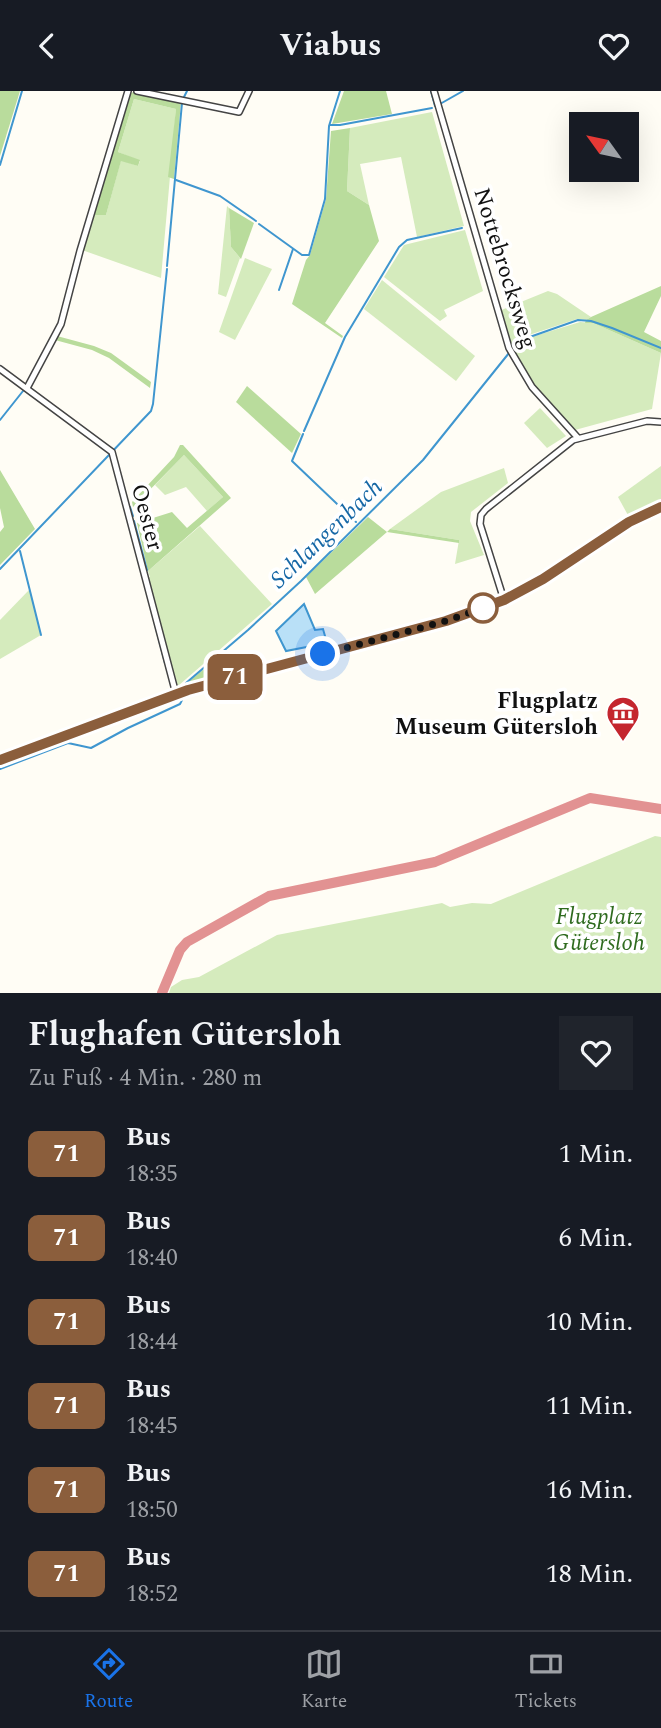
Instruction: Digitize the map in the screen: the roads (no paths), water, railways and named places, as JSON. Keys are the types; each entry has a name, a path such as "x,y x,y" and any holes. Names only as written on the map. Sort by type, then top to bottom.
{"main road":[{"path":"0,760 182,692 446,621 507,599 629,522 661,507"}],"street":[{"path":"27,388 61,324 128,91"},
{"path":"137,91 239,112 249,91"},
{"name":"Nottebrocksweg","path":"434,91 511,351 532,387 578,438"},
{"name":"Oester","path":"0,369 108,447 115,459 182,692"},
{"path":"507,599 482,531 481,515 486,509 578,438 647,421 661,422"}],"water":[{"path":"304,604 315,630 323,629 327,643 286,651 276,631"}],"waterway":[{"path":"0,165 22,91"},
{"path":"184,97 187,91"},
{"path":"259,224 302,255 309,255 325,199 329,126 340,91"},
{"path":"431,91 435,106"},
{"path":"440,104 463,91"},
{"path":"167,266 182,103"},
{"path":"330,125 432,108"},
{"path":"176,180 220,196 256,221"},
{"path":"304,431 345,337 399,247 407,240 462,228"},
{"path":"279,290 293,249"},
{"path":"0,569 151,411 167,269"},
{"name":"Schlangenbach","path":"513,349 524,339 578,320 612,328 661,348"},
{"name":"Schlangenbach","path":"185,690 186,683 301,581 423,460 509,353"},
{"path":"0,420 23,391"},
{"path":"303,434 292,461 356,522"},
{"path":"130,507 133,516"},
{"path":"134,521 147,570"},
{"path":"20,551 41,635"},
{"path":"147,593 165,663"},
{"path":"20,748 170,692"},
{"name":"Schlangenbach","path":"0,769 68,743 91,748 180,704 184,696"}],"place":[{"name":"Flugplatz Museum Gütersloh","path":"623,743"}],"park label":[{"name":"Flugplatz Gütersloh","path":"599,929"}]}
